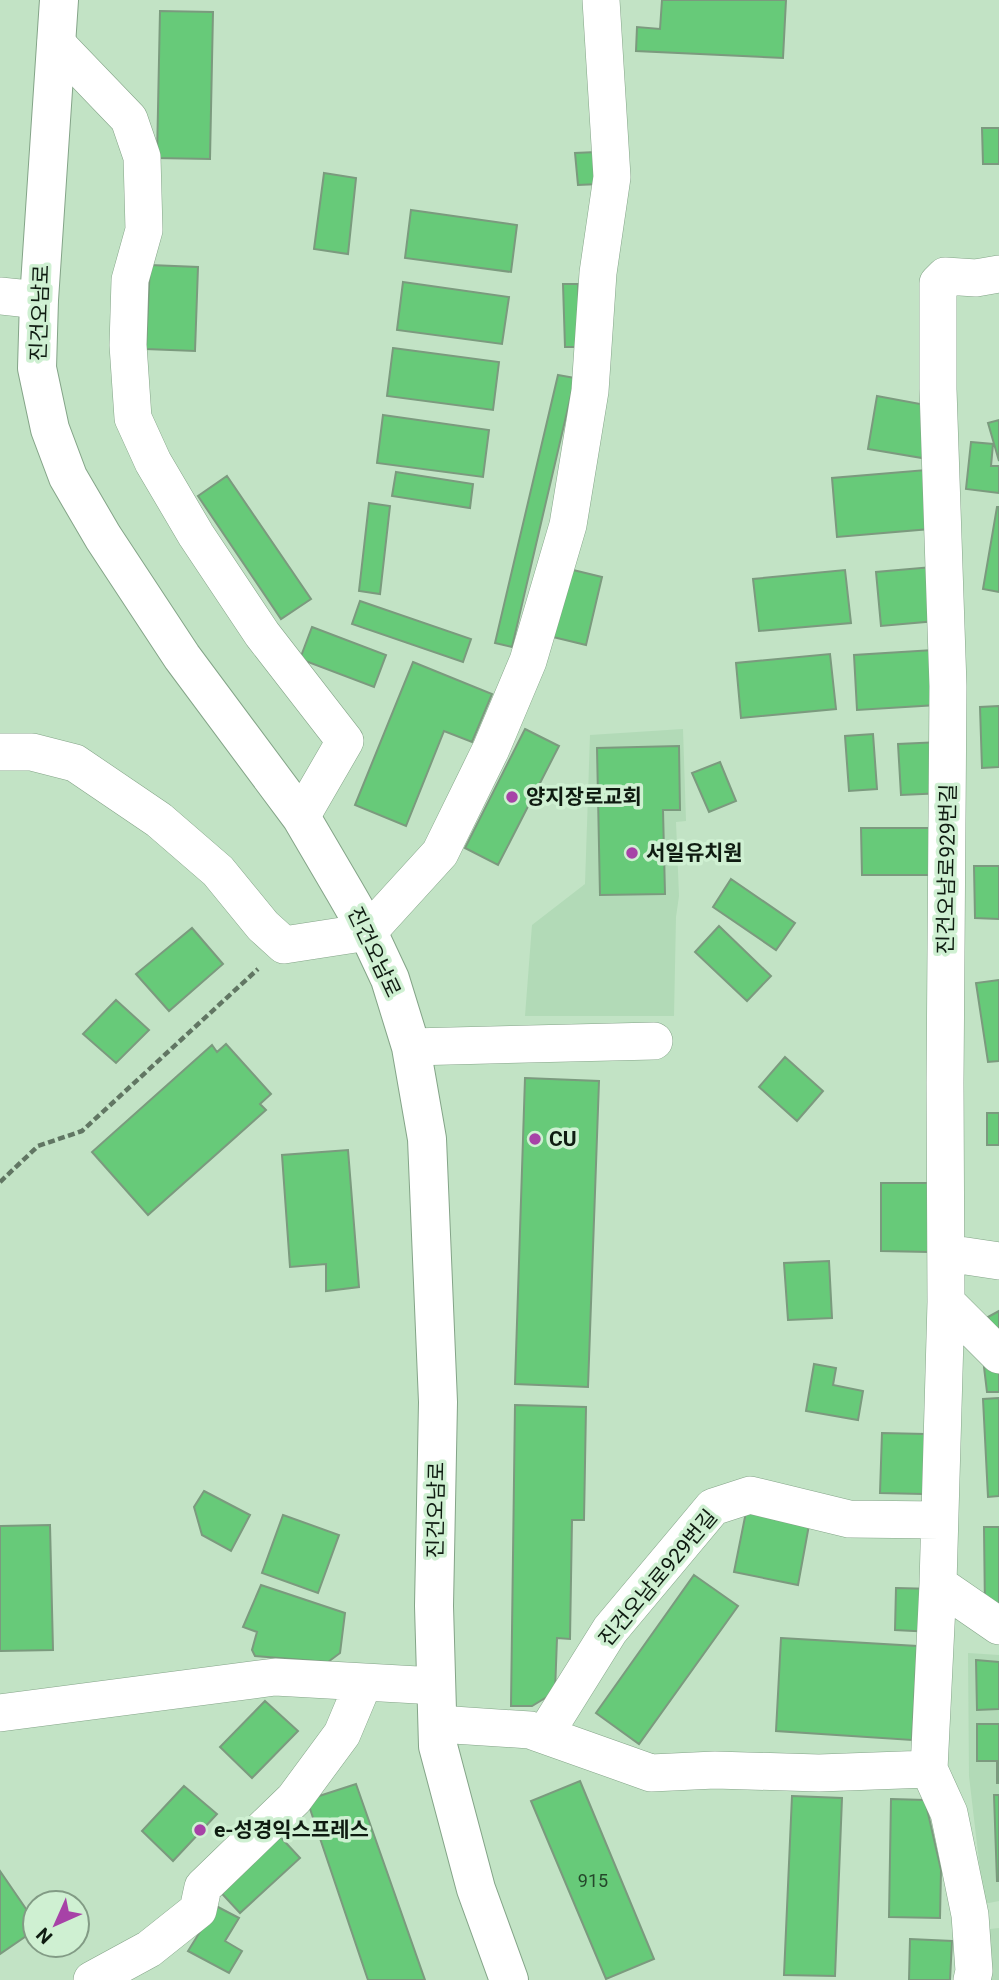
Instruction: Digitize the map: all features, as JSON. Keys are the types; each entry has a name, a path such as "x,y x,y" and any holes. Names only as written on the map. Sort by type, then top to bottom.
{"main road":[{"name":"진건오남로","path":"59,0 37,368 50,429 68,477 103,537 182,657 300,817 368,932 390,979 411,1047 427,1139 438,1388 434,1606 438,1746 476,1889 509,1980"}],"street":[{"path":"0,752 32,752 75,763 159,820 218,871 263,926 284,945 368,932 440,853 491,749 528,661 568,525 590,391 598,273 612,177 601,0"},
{"path":"56,43 130,119 142,157 144,230 130,280 128,345 133,418 153,462 195,535 262,634 345,741 300,817"},
{"name":"진건오남로929번길","path":"972,1980 984,1913 949,1813 929,1769 938,1584 946,1302 948,686 938,283 945,276 976,278 999,274"},
{"path":"0,296 39,300"},
{"path":"411,1047 654,1041"},
{"path":"946,1253 999,1261"},
{"path":"946,1302 999,1355"},
{"name":"진건오남로929번길","path":"545,1734 610,1630 713,1507 750,1495 849,1519 939,1520"},
{"path":"938,1584 999,1626"},
{"path":"0,1713 275,1677 436,1686"},
{"path":"92,1980 149,1949 198,1910 203,1886 294,1799 342,1734 363,1684"},
{"path":"438,1724 530,1730 651,1773 715,1770 819,1773 929,1769"}],"path":[{"path":"0,1182 38,1146 82,1131 284,945"}],"shaded area":[{"name":"서일유치원","path":"683,729 686,821 676,822 679,896 676,917 674,1016 525,1016 532,925 585,884 590,735"},
{"path":"968,1653 999,1655 999,1901 984,1904 969,1776"},
{"path":"999,1928 999,1980 981,1980 990,1929"}],"building":[{"path":"662,0 786,0 783,58 636,51 637,27 660,29"},
{"path":"160,11 213,12 210,159 157,158"},
{"path":"982,128 999,128 999,164 983,164"},
{"path":"596,152 599,184 578,185 575,153"},
{"path":"324,173 356,178 348,254 314,249"},
{"path":"411,210 517,225 511,272 405,258"},
{"path":"150,265 198,267 195,351 146,349"},
{"path":"403,282 509,297 502,344 397,330"},
{"path":"563,284 578,284 580,347 565,347"},
{"path":"393,348 499,362 493,410 387,396"},
{"path":"558,375 575,378 512,647 495,643"},
{"path":"877,396 931,406 922,458 868,449"},
{"path":"383,415 489,430 483,477 377,463"},
{"path":"999,420 999,461 988,423"},
{"path":"971,442 993,444 991,466 999,466 999,493 966,489"},
{"path":"926,470 930,529 837,537 832,478"},
{"path":"396,472 473,484 470,508 392,496"},
{"path":"227,476 311,599 281,619 198,496"},
{"path":"369,503 390,506 380,594 359,591"},
{"path":"999,507 999,592 983,589"},
{"path":"932,567 936,621 881,626 876,572"},
{"path":"569,569 602,577 586,645 553,637"},
{"path":"845,570 851,623 759,631 753,579"},
{"path":"360,601 471,639 463,662 352,624"},
{"path":"312,627 386,655 374,687 300,659"},
{"path":"933,650 937,705 857,710 854,655"},
{"path":"830,654 836,709 741,718 736,663"},
{"path":"413,662 492,694 472,742 444,731 406,826 355,805"},
{"path":"999,706 999,767 982,768 980,707"},
{"name":"양지장로교회","path":"525,729 559,746 498,865 465,848"},
{"path":"873,734 877,789 849,791 845,736"},
{"path":"941,742 944,793 901,795 898,744"},
{"path":"679,746 680,810 663,810 665,894 600,895 597,748"},
{"path":"720,762 736,801 709,812 692,773"},
{"path":"861,828 943,828 943,875 862,875"},
{"path":"974,866 999,866 999,919 975,918"},
{"path":"731,879 795,923 776,950 713,907"},
{"path":"719,926 771,976 747,1001 695,952"},
{"path":"192,928 223,964 169,1011 136,974"},
{"path":"999,980 999,1061 988,1062 976,983"},
{"path":"116,1000 149,1030 116,1063 83,1034"},
{"path":"226,1044 271,1094 260,1104 266,1110 148,1215 92,1152 212,1045 217,1052"},
{"path":"785,1057 823,1091 797,1121 759,1087"},
{"path":"525,1078 599,1081 588,1387 515,1384"},
{"path":"987,1113 999,1113 999,1145 987,1145"},
{"path":"348,1150 359,1287 326,1291 326,1264 290,1267 282,1155"},
{"path":"881,1183 928,1183 928,1252 881,1251"},
{"path":"829,1261 832,1318 788,1320 784,1263"},
{"path":"999,1311 999,1339 988,1317"},
{"path":"814,1364 836,1368 833,1385 863,1391 858,1420 806,1411"},
{"path":"999,1365 999,1392 987,1392 984,1367"},
{"path":"999,1398 999,1496 988,1497 983,1399"},
{"path":"515,1405 586,1407 584,1520 572,1520 570,1639 557,1638 555,1692 532,1706 511,1706"},
{"path":"882,1433 925,1434 923,1494 880,1493"},
{"path":"204,1491 250,1515 231,1551 202,1535 194,1507"},
{"path":"746,1512 809,1525 798,1585 734,1572"},
{"path":"283,1515 339,1535 318,1593 262,1573"},
{"path":"50,1525 53,1650 0,1651 0,1526"},
{"path":"984,1527 999,1527 999,1611 985,1611"},
{"path":"694,1575 738,1606 639,1744 596,1713"},
{"path":"261,1585 345,1613 340,1653 328,1662 255,1656 252,1650 257,1632 243,1627"},
{"path":"896,1588 935,1589 933,1632 895,1630"},
{"path":"781,1638 917,1646 912,1740 776,1731"},
{"path":"976,1660 999,1662 999,1709 977,1710"},
{"path":"265,1701 298,1731 252,1778 220,1747"},
{"path":"977,1724 999,1724 999,1783 997,1761 977,1761"},
{"path":"580,1781 654,1959 606,1979 531,1801"},
{"path":"356,1784 425,1980 368,1980 307,1800"},
{"path":"184,1786 217,1814 173,1861 142,1831"},
{"path":"994,1795 999,1795 999,1881 997,1881"},
{"path":"792,1796 842,1798 835,1976 784,1975"},
{"path":"891,1799 925,1800 941,1870 940,1918 889,1917"},
{"path":"273,1829 300,1858 240,1913 213,1884"},
{"path":"0,1871 21,1902 21,1940 0,1954"},
{"path":"216,1906 239,1918 225,1941 242,1951 229,1973 188,1951"},
{"path":"910,1939 952,1941 950,1980 909,1980"}],"place":[{"name":"양지장로교회","path":"512,797"},
{"name":"서일유치원","path":"632,853"},
{"name":"CU","path":"535,1139"},
{"name":"e-성경익스프레스","path":"200,1830"}]}
